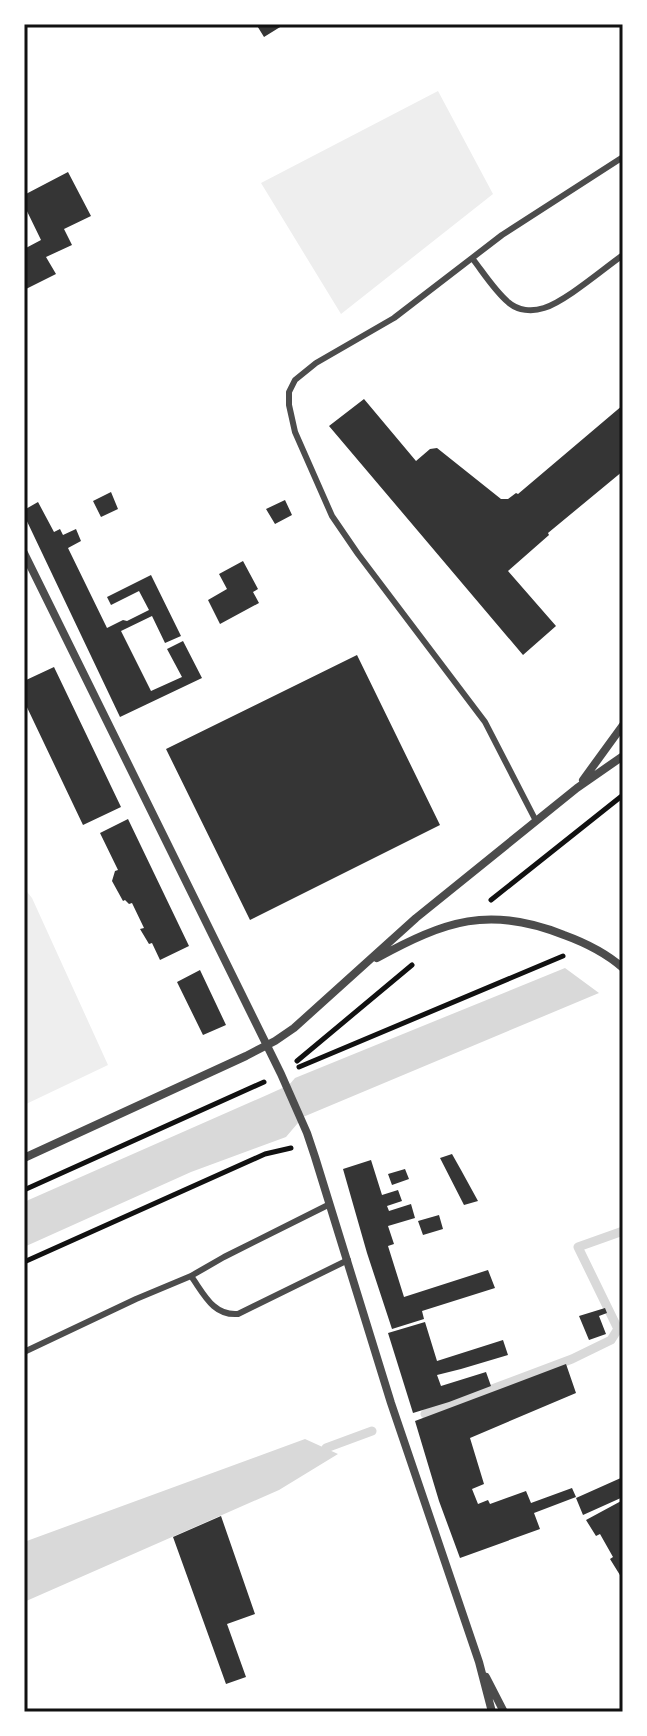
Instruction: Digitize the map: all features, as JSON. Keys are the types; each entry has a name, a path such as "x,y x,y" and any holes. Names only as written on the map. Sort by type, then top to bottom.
{"street":[{"path":"24,553 281,1074 307,1133 391,1403 479,1662 492,1712"},
{"path":"577,788 623,725"},
{"path":"24,1158 266,1046 294,1028 416,918 577,788 623,756"},
{"path":"362,966 431,932 464,921 486,918 550,929 589,945 623,968"},
{"path":"479,1662 504,1712"}],"lane":[{"path":"536,821 474,706 332,516 295,432 289,392 304,372 394,318 522,221 623,157"},
{"path":"472,258 508,302 516,308 533,311 558,301 623,255"},
{"path":"24,1352 191,1276 330,1204"},
{"path":"191,1276 217,1310 227,1315 238,1314 348,1260"}],"path":[{"path":"24,1190 281,1074 589,945"},
{"path":"24,1262 265,1154 311,1143"}],"shaded area":[{"path":"438,91 493,194 341,314 261,183"},
{"path":"24,888 32,898 108,1065 24,1105"},
{"path":"565,968 599,993 303,1117 286,1137 191,1172 24,1247 24,1202 289,1085 295,1078"},
{"path":"305,1439 338,1454 279,1490 24,1602 24,1542"}],"building":[{"path":"256,24 285,24 264,37"},
{"path":"68,172 91,216 64,229 72,245 46,257 56,274 24,290 24,268 27,266 24,249 41,240 24,205 24,195"},
{"path":"364,399 416,461 430,449 437,448 501,499 518,494 623,405 623,471 548,533 508,571 556,626 523,655 329,426"},
{"path":"111,492 118,509 101,517 93,501"},
{"path":"285,500 292,515 275,524 266,509"},
{"path":"38,502 54,532 60,529 63,535 76,529 81,541 68,548 107,628 149,610 139,591 111,605 107,597 151,575 181,636 165,643 152,616 121,631 151,691 182,677 167,649 183,641 202,678 120,717 24,515 24,510"},
{"path":"243,561 258,589 253,592 259,603 220,624 208,600 227,589 219,574"},
{"path":"357,655 440,825 250,920 166,749"},
{"path":"54,667 121,807 83,825 24,701 24,681"},
{"path":"128,819 189,946 160,960 152,943 149,944 140,929 144,928 132,903 123,901 112,881 118,870 100,833"},
{"path":"200,970 226,1025 203,1035 177,982"},
{"path":"452,1154 478,1201 464,1205 440,1158"},
{"path":"371,1160 382,1195 398,1190 402,1201 387,1206 389,1211 411,1204 415,1218 388,1226 394,1244 388,1246 404,1297 488,1270 495,1288 422,1311 424,1319 392,1329 343,1169"},
{"path":"405,1169 409,1179 392,1185 388,1174"},
{"path":"439,1215 443,1229 423,1235 418,1221"},
{"path":"605,1308 607,1313 599,1316 606,1334 589,1340 579,1316"},
{"path":"425,1322 437,1361 503,1340 508,1355 437,1375 441,1386 486,1372 491,1386 413,1413 388,1333"},
{"path":"566,1364 576,1393 470,1438 484,1484 472,1489 478,1504 488,1500 490,1504 526,1491 531,1503 572,1488 576,1497 534,1513 540,1529 460,1558 415,1421"},
{"path":"623,1477 623,1497 583,1515 576,1498"},
{"path":"623,1500 623,1580 600,1534 596,1536 586,1520"},
{"path":"221,1516 255,1614 227,1624 246,1677 226,1684 173,1537"}],"waterway":[{"path":"425,1414 572,1359 611,1340 618,1329 578,1247 623,1231"},
{"path":"326,1448 372,1431"}]}
